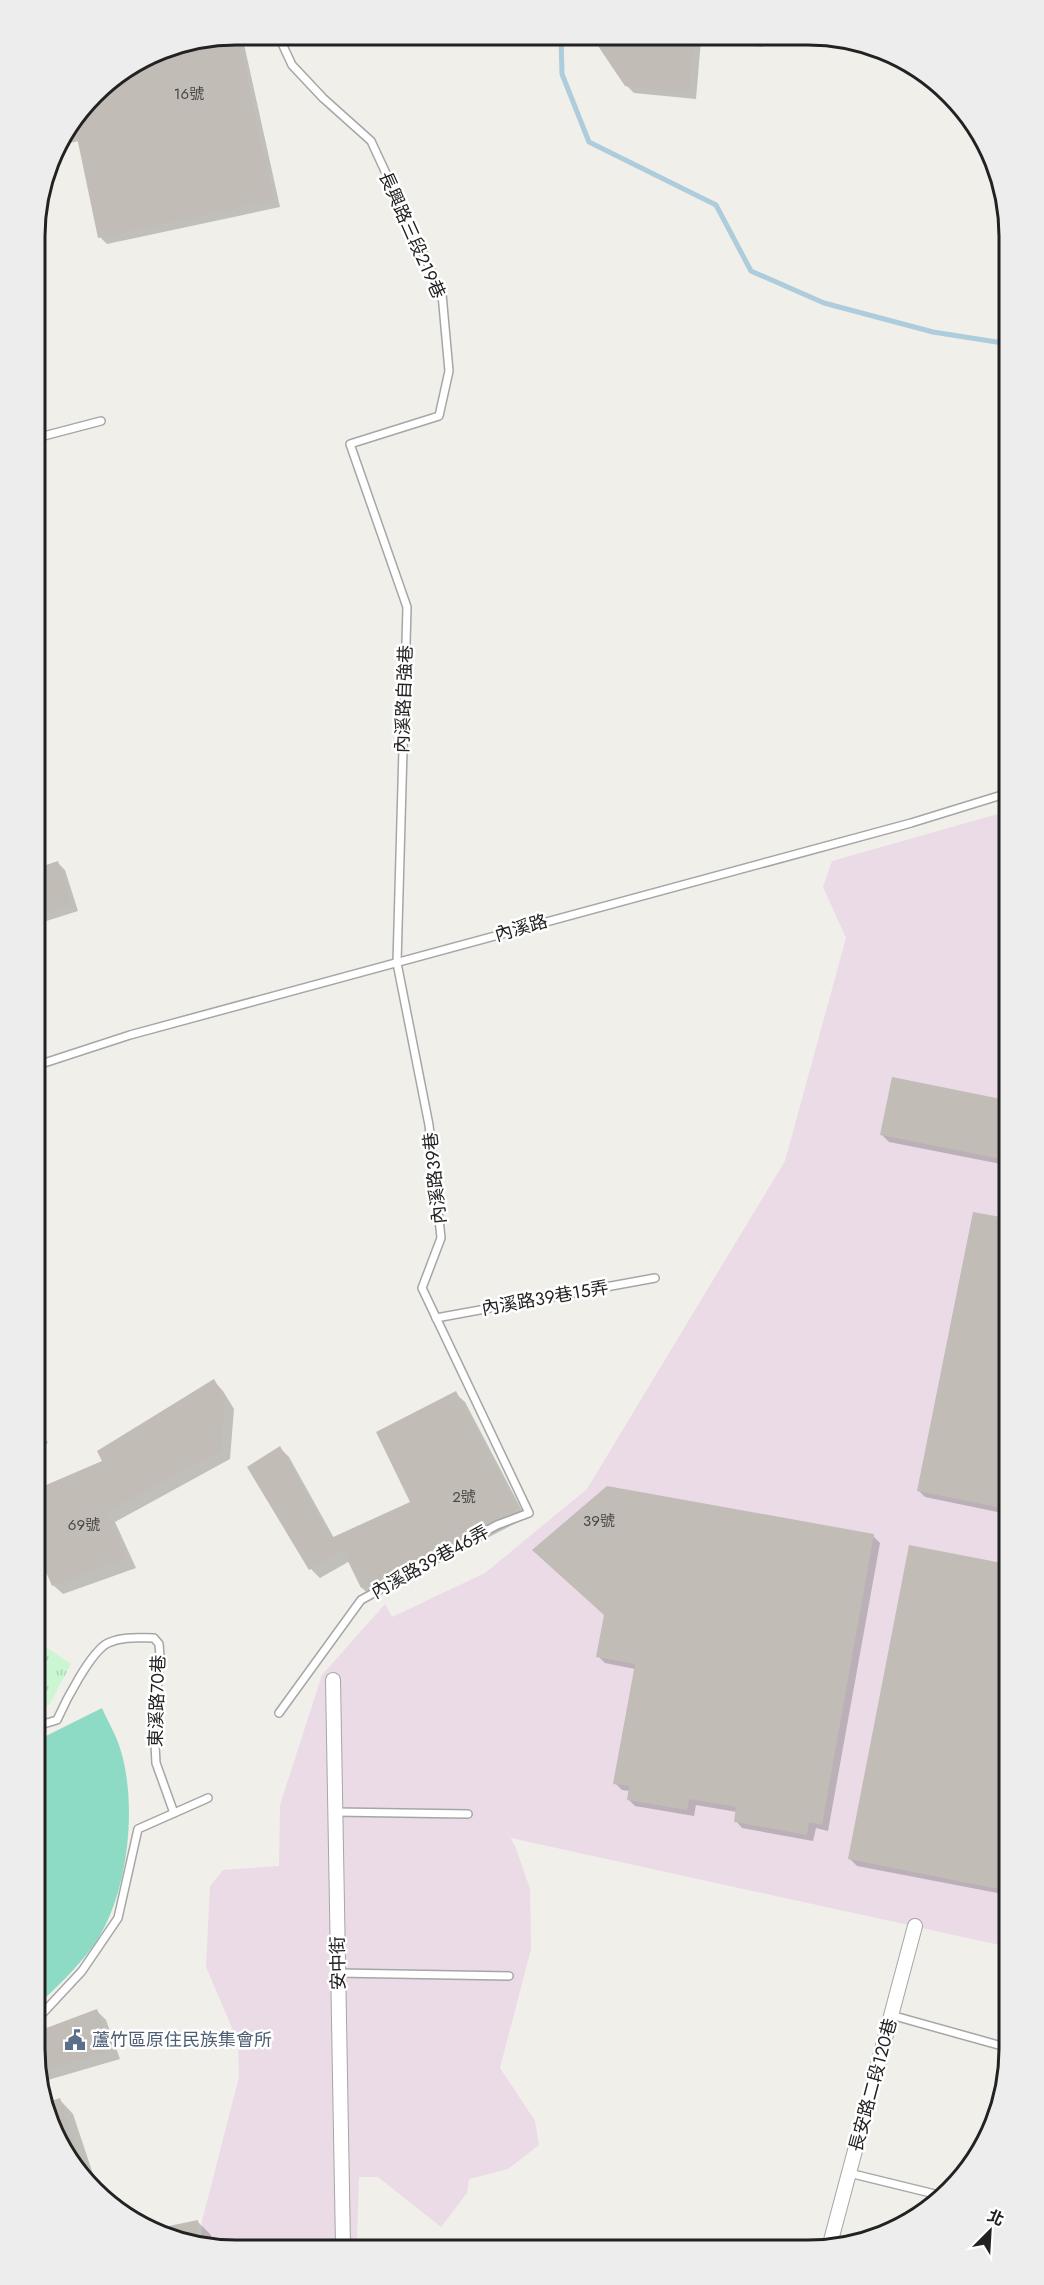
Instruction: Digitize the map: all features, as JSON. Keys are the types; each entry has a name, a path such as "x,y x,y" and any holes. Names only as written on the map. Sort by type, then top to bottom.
{"street":[{"name":"安中街","path":"333,1680 343,2240"},
{"name":"長安路二段120巷","path":"832,2238 915,1926"}],"lane":[{"name":"長興路三段219巷","path":"283,45 292,65 323,98 371,141 442,294 449,371 439,416 350,444"},
{"path":"45,436 101,421"},
{"name":"內溪路自強巷","path":"350,444 407,607 397,963"},
{"name":"內溪路","path":"45,1063 130,1035 911,823 999,796"},
{"name":"內溪路39巷","path":"397,963 429,1125 441,1238 422,1288 530,1513"},
{"name":"內溪路39巷15弄","path":"436,1318 655,1278"},
{"name":"內溪路39巷46弄","path":"279,1713 361,1600 497,1525 530,1513"},
{"name":"東溪路70巷","path":"45,1724 57,1720 71,1691 105,1644 120,1638 154,1638 159,1644 160,1656 154,1726 156,1764 174,1812"},
{"path":"45,2011 82,1971 118,1918 138,1829 208,1798"},
{"path":"335,1812 468,1814"},
{"path":"338,1973 509,1976"},
{"path":"891,2015 999,2045"},
{"path":"849,2173 933,2194"}],"shaded area":[{"path":"999,814 999,1945 511,1838 476,1773 515,1846 530,1889 531,1949 500,2068 535,2121 539,2145 508,2169 469,2179 467,2193 441,2227 378,2177 359,2177 357,2240 223,2240 201,2236 202,2221 239,2077 238,2042 206,1967 210,1886 223,1870 279,1866 280,1805 322,1675 385,1604 392,1617 485,1573 587,1489 785,1161 846,938 823,887 832,861"}],"green space":[{"path":"45,1646 71,1664 49,1705 45,1707"},
{"path":"102,1708 119,1745 125,1767 129,1817 124,1869 109,1917 99,1937 80,1963 45,1998 45,1736"}],"building":[{"path":"240,45 274,200 98,238 76,132 84,120 110,92 140,71 174,55 211,47"},
{"path":"597,45 694,45 689,93 625,86"},
{"path":"58,861 72,904 45,913 45,865"},
{"path":"892,1077 999,1099 999,1159 880,1135"},
{"path":"973,1212 999,1217 999,1507 917,1491"},
{"path":"214,1379 225,1399 221,1450 107,1512 127,1558 52,1586 45,1570 45,1485 102,1461 97,1451"},
{"path":"456,1391 518,1509 361,1588 343,1551 309,1570 247,1467 280,1446 331,1538 410,1502 376,1432"},
{"path":"607,1486 874,1534 822,1825 809,1822 807,1835 734,1822 736,1807 689,1799 687,1810 627,1800 629,1786 613,1784 635,1664 596,1657 604,1615 532,1550"},
{"path":"909,1545 999,1562 999,1889 848,1859"},
{"name":"蘆竹區原住民族集會所","path":"97,2009 112,2050 47,2069 45,2028"},
{"path":"60,2098 79,2157 60,2122 53,2100"},
{"path":"198,2220 197,2236 174,2230 166,2227"}],"waterway":[{"path":"561,45 562,74 589,142 716,205 751,271 824,303 933,332 999,342"}],"place":[{"name":"蘆竹區原住民族集會所","path":"75,2040"}]}
